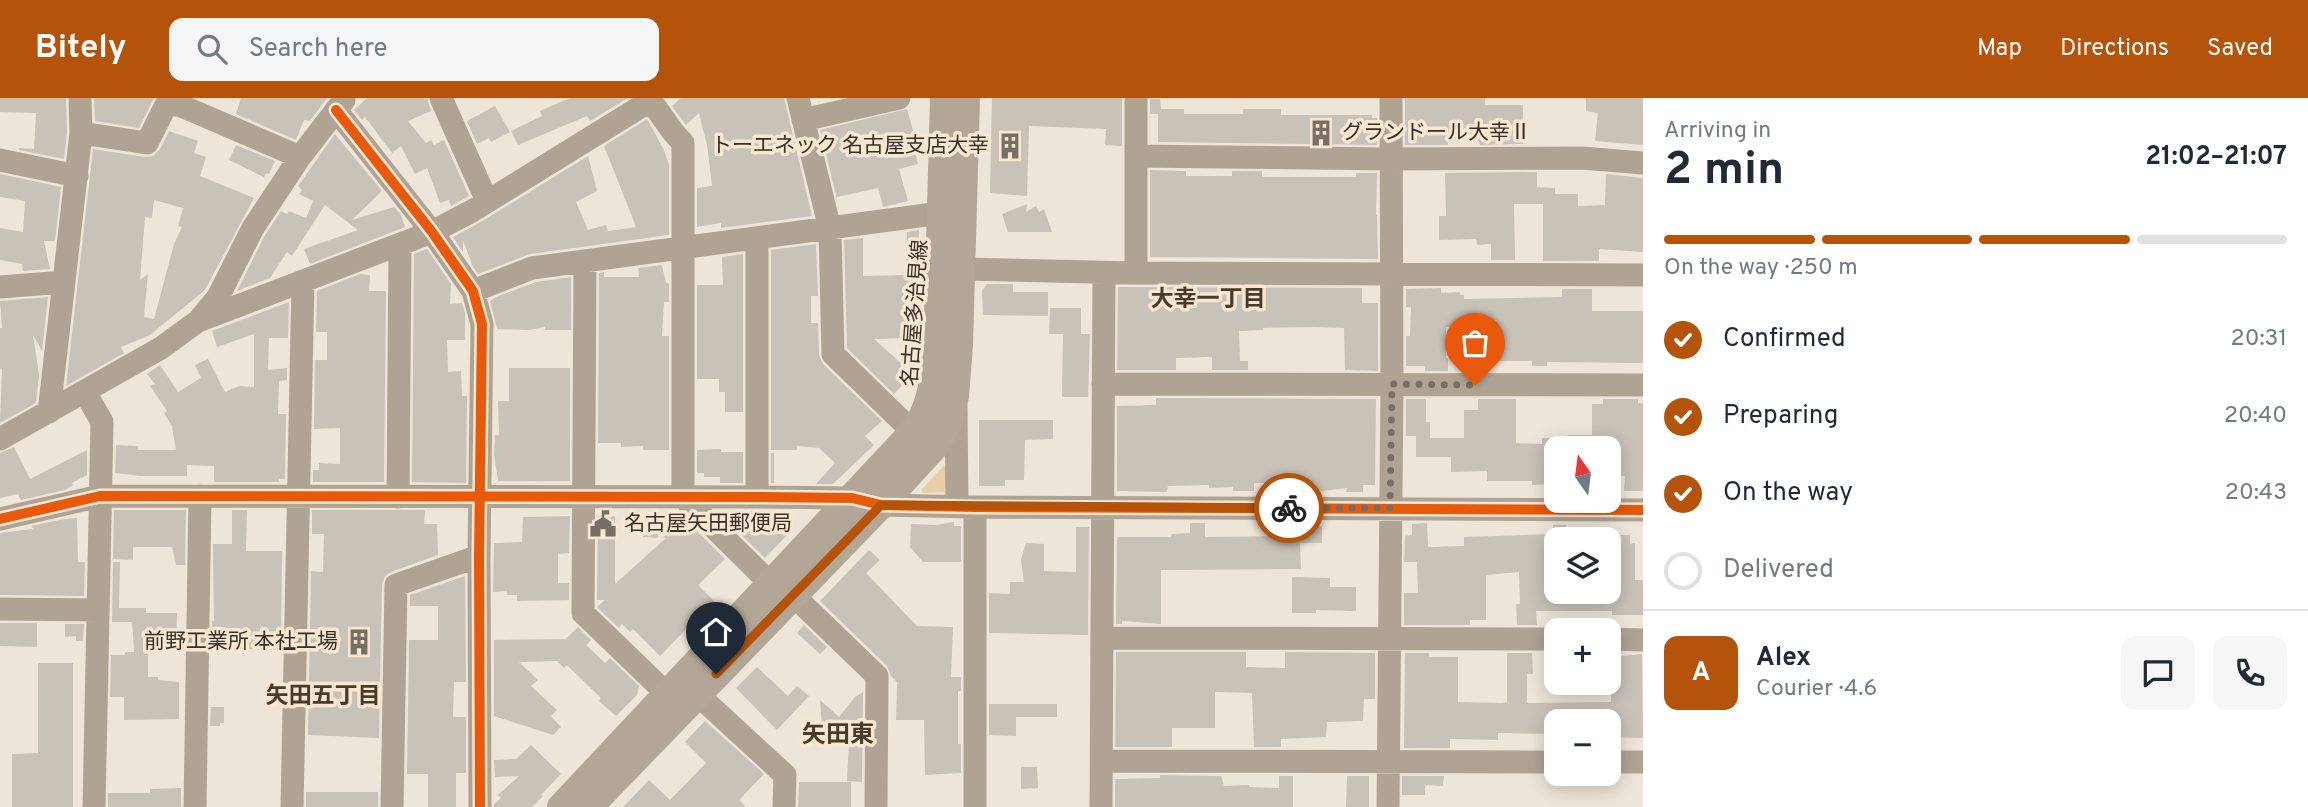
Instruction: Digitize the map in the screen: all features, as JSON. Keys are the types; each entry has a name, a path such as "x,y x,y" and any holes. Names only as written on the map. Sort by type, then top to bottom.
{"main road":[{"name":"名古屋多治見線","path":"589,807 697,694 852,498 923,418 932,390 937,353 946,99"},
{"name":"名古屋多治見線","path":"561,807 667,694 782,589 881,505 942,434 949,420 956,385 961,269 946,99"}],"street":[{"path":"49,412 77,176 81,133 80,98"},
{"path":"441,98 487,201"},
{"path":"898,98 800,109 830,229 832,354 913,432"},
{"path":"1136,98 1136,273"},
{"path":"1388,807 1392,384 1391,98"},
{"path":"198,321 432,232 487,201 649,99 683,143 683,497 877,676 876,807"},
{"path":"81,133 147,143 166,105 179,102 300,157"},
{"path":"0,439 161,348 198,321 218,297 253,228 300,157 341,104 473,291 482,324 480,807"},
{"path":"1136,156 1581,158 1643,163"},
{"path":"0,160 77,176"},
{"path":"473,291 532,268 941,213"},
{"path":"757,239 757,497"},
{"path":"398,497 400,245"},
{"path":"585,261 583,612 667,694"},
{"path":"961,269 1104,273 1643,275"},
{"path":"1101,807 1104,273"},
{"path":"0,287 64,282"},
{"path":"292,807 303,282"},
{"path":"1103,384 1643,386"},
{"path":"956,385 966,507 975,807"},
{"path":"85,392 102,422 94,807"},
{"path":"0,519 100,496 757,497 852,498 881,505 966,507 1643,510"},
{"path":"195,807 200,496"},
{"path":"392,807 396,585 479,555"},
{"path":"0,609 98,610"},
{"path":"1102,638 1544,639"},
{"path":"1621,639 1643,640"},
{"path":"697,694 785,775 784,807"},
{"path":"1102,761 1544,762"},
{"path":"1621,762 1643,762"}],"shaded area":[{"path":"950,459 949,492 923,493 921,490"}],"building":[{"path":"0,98 66,98 67,132 64,159 19,150 34,149 36,113 0,112"},
{"path":"94,98 154,98 139,128 95,121"},
{"path":"241,98 327,98 310,121 304,120 296,140 236,114"},
{"path":"367,98 427,98 431,111 408,121 426,143 431,140 434,145 444,140 469,196 451,206 449,200 440,203 427,168 415,174 401,146 392,153 365,117 362,120 354,110"},
{"path":"570,98 628,98 590,121 587,116 518,145 511,131 542,116 540,111"},
{"path":"681,98 784,98 812,216 721,228 721,223 697,227 697,188 712,186 707,145 699,113 686,125 672,106"},
{"path":"992,98 1122,98 1122,146 1105,145 1106,129 1029,126 1027,196 990,193"},
{"path":"1405,98 1485,98 1485,105 1523,105 1523,144 1480,145 1479,140 1448,141 1448,145 1405,145"},
{"path":"1586,98 1643,98 1643,145 1595,141 1598,113 1586,111"},
{"path":"1150,99 1160,99 1161,109 1184,109 1184,114 1243,114 1243,109 1281,109 1281,115 1372,115 1372,118 1377,118 1377,145 1158,142 1158,114 1150,114"},
{"path":"495,106 510,132 491,142 489,138 477,144 467,121"},
{"path":"907,109 918,148 914,149 918,164 899,169 908,201 883,207 878,188 837,199 820,130"},
{"path":"647,119 669,165 669,235 530,254 478,274 463,240 463,252 453,237 588,156 597,191 576,202 588,230 606,225 608,231 636,227 604,146"},
{"path":"169,131 198,141 194,153 206,157 200,176 254,198 205,290 150,335 121,347 124,353 66,386 93,149 145,157 153,156 160,149","holes":["154,200 183,208 178,226 182,227 174,244 154,319 144,317 148,274 140,280 145,217 152,218"]},
{"path":"335,134 382,191 352,220 394,207 401,215 405,227 310,264 304,249 358,230 325,205 292,256 287,252 270,278 237,291 265,235 281,211 287,214 289,211 306,218 313,201 299,194 302,190 298,186"},
{"path":"236,145 275,161 269,174 266,173 264,177 229,160"},
{"path":"1150,170 1186,171 1186,176 1232,176 1232,171 1262,171 1262,177 1356,177 1356,173 1377,173 1378,259 1150,257"},
{"path":"1537,172 1537,187 1555,188 1555,194 1578,194 1578,206 1605,205 1606,174 1643,178 1643,252 1599,249 1599,261 1543,261 1543,204 1514,204 1515,260 1491,260 1491,244 1477,245 1476,239 1439,240 1439,216 1446,216 1445,173"},
{"path":"0,174 61,187 55,241 44,241 50,269 23,271 22,264 0,260 0,228 23,232 25,201 0,197"},
{"path":"1027,204 1026,212 1036,206 1039,212 1044,209 1052,232 1008,232 1002,214"},
{"path":"919,230 919,311 914,311 914,338 874,339 913,374 894,394 847,348 844,240 863,238 863,276 905,275 907,232"},
{"path":"816,244 818,296 811,296 811,323 818,323 819,355 823,364 882,421 865,436 874,445 833,484 816,484 835,463 819,448 797,446 797,450 771,450 771,250"},
{"path":"427,249 451,284 450,304 462,303 465,313 465,340 447,340 448,372 461,371 462,396 467,396 466,483 412,482 414,254"},
{"path":"743,254 743,412 725,412 725,392 719,392 719,379 697,379 697,285 723,285 722,257"},
{"path":"662,265 666,283 669,283 669,302 664,302 662,336 669,336 669,450 643,450 643,446 621,447 621,443 598,443 599,273 604,272 604,277 639,277 638,268"},
{"path":"360,274 370,275 369,291 386,291 384,482 313,482 313,470 319,470 319,463 340,464 340,428 314,429 315,360 327,360 327,332 316,332 317,291"},
{"path":"571,277 571,330 545,330 545,327 528,330 497,329 490,301 536,282"},
{"path":"987,284 1013,284 1013,292 1048,292 1048,316 983,315 982,291"},
{"path":"1118,287 1362,288 1362,303 1378,303 1378,371 1345,370 1344,328 1315,327 1239,331 1240,361 1248,361 1248,370 1212,370 1212,357 1176,358 1176,370 1117,370"},
{"path":"1441,288 1441,293 1460,292 1464,299 1562,297 1562,289 1592,289 1592,311 1643,311 1643,363 1547,362 1547,366 1532,366 1532,361 1493,361 1493,327 1446,327 1448,371 1425,371 1425,366 1406,366 1406,336 1410,336 1411,307 1406,307 1406,289"},
{"path":"48,297 42,351 33,335 39,375 36,403 0,423 0,301"},
{"path":"289,302 288,338 269,338 268,370 287,368 287,380 279,381 278,414 286,414 285,479 279,479 279,482 214,482 214,466 187,465 187,476 115,473 116,445 138,446 138,450 176,450 172,426 164,413 167,411 150,386 155,384 147,374 160,365 178,392 201,378 195,365 208,359 225,392 239,386 254,387 254,334 217,347 212,331"},
{"path":"1050,308 1081,308 1081,334 1090,334 1088,397 1062,397 1063,334 1049,334"},
{"path":"509,368 570,368 570,481 498,481 494,454 495,435 499,435 498,401 509,401"},
{"path":"1156,398 1376,399 1375,485 1363,485 1363,492 1346,492 1347,488 1315,492 1315,483 1254,483 1254,491 1233,491 1233,487 1209,488 1209,485 1168,486 1167,492 1117,491 1117,406 1156,405"},
{"path":"1406,399 1426,399 1426,422 1430,422 1430,438 1464,438 1464,410 1478,410 1478,399 1516,399 1516,443 1542,444 1544,438 1544,484 1532,485 1532,481 1487,481 1487,471 1451,472 1451,457 1416,457 1416,436 1406,436"},
{"path":"1603,399 1638,399 1638,403 1643,403 1643,491 1624,491 1625,476 1621,476 1621,436 1567,436 1592,435 1592,404 1603,404"},
{"path":"979,420 1053,420 1053,439 1025,440 1024,480 1005,480 1005,486 979,486"},
{"path":"14,447 30,479 87,450 87,475 65,490 21,500 18,494 0,498 0,453"},
{"path":"721,449 721,452 743,452 743,483 720,483 720,477 704,477 704,473 697,473 697,450"},
{"path":"771,453 774,453 774,483 771,483"},
{"path":"114,510 186,510 185,565 176,565 172,547 133,547 133,560 113,559"},
{"path":"232,510 247,510 246,551 282,551 281,650 216,648 216,642 212,642 213,544 232,544"},
{"path":"312,510 425,510 424,524 437,524 438,555 391,572 385,576 382,584 379,738 308,735 311,571 323,572 324,534 312,534"},
{"path":"717,511 779,511 779,518 792,530 765,558"},
{"path":"643,515 658,515 658,538 643,537"},
{"path":"570,516 569,553 558,554 558,583 569,583 569,600 517,601 517,595 507,595 507,591 493,592 494,543 522,542 523,517"},
{"path":"598,516 615,516 615,584 666,538 663,538 683,517 725,559 698,585 720,607 701,626 695,620 660,656 633,629 630,632 622,624 619,628 597,607 605,600 597,600"},
{"path":"77,518 78,562 85,562 84,596 0,595 0,533 33,529 31,526"},
{"path":"954,522 954,526 961,526 961,562 923,562 910,547 911,524 937,525"},
{"path":"1190,523 1205,523 1205,537 1299,536 1299,526 1322,526 1322,543 1300,543 1301,569 1161,570 1161,624 1122,621 1122,624 1116,624 1117,537 1171,537 1172,534 1190,533"},
{"path":"1427,523 1428,547 1464,546 1464,537 1544,534 1544,604 1621,604 1621,535 1630,535 1630,544 1635,543 1635,580 1643,580 1643,615 1612,615 1612,611 1536,611 1537,625 1517,625 1516,604 1520,604 1519,572 1486,575 1486,620 1470,620 1470,625 1404,625 1404,593 1418,593 1417,562 1404,562 1405,536 1412,535 1412,524"},
{"path":"1076,527 1089,527 1088,635 989,633 989,593 1010,594 1010,582 1024,582 1021,559 1026,543 1044,544 1044,571 1076,572"},
{"path":"869,550 880,560 866,573 917,626 953,627 951,677 961,677 961,691 958,691 958,744 961,744 961,773 925,775 924,720 896,720 899,684 891,676 887,666 820,601"},
{"path":"113,562 120,562 119,608 146,608 146,613 177,613 176,646 148,646 148,677 179,682 179,719 124,720 124,697 110,697 111,655 134,652 132,622 112,622"},
{"path":"465,576 466,682 454,682 453,717 466,717 466,773 456,773 456,807 428,807 428,774 407,774 409,640 438,640 438,606 410,606 410,595"},
{"path":"1292,577 1330,578 1330,587 1356,587 1356,611 1316,610 1316,613 1292,613"},
{"path":"0,623 37,623 37,647 0,646"},
{"path":"65,624 84,624 83,641 76,641 76,636 65,637"},
{"path":"804,625 827,647 820,654 797,633"},
{"path":"578,627 591,640 586,645 605,663 610,658 639,686 637,695 616,716 567,665 564,668 557,661 519,662 538,680 531,686 557,710 551,716 561,727 553,735 494,716 494,640 566,639"},
{"path":"1116,652 1246,652 1246,667 1285,668 1285,652 1375,653 1375,699 1364,699 1363,721 1327,722 1326,737 1281,739 1281,747 1254,747 1252,693 1215,692 1215,728 1172,728 1172,747 1115,747"},
{"path":"1405,653 1429,653 1429,657 1458,657 1458,702 1502,703 1507,702 1507,653 1532,653 1533,674 1527,674 1527,703 1611,702 1611,695 1621,695 1621,656 1642,654 1643,738 1621,737 1621,709 1544,709 1544,734 1498,733 1498,740 1450,739 1450,748 1404,748"},
{"path":"38,663 73,663 73,807 12,807 12,754 38,753"},
{"path":"757,667 788,696 797,686 809,696 777,730 736,688"},
{"path":"863,692 862,782 847,781 849,740 823,739 820,700 839,717 855,697"},
{"path":"989,704 1057,704 1057,717 1016,717 1016,736 989,735"},
{"path":"211,707 224,707 224,723 220,723 220,726 210,726"},
{"path":"705,721 764,774 739,800 746,807 623,807 649,780 670,800 706,763 685,742"},
{"path":"531,745 561,774 532,807 494,807 501,798 498,795 519,776 495,777 494,760 516,759"},
{"path":"1021,767 1037,767 1038,788 1021,789"},
{"path":"1160,775 1221,776 1224,786 1279,788 1279,776 1293,776 1293,807 1115,807 1115,779 1160,778"},
{"path":"1347,776 1369,776 1369,807 1346,807"},
{"path":"1402,776 1444,776 1443,786 1425,785 1425,795 1402,795"},
{"path":"799,782 851,782 851,807 798,807"},
{"path":"181,788 181,807 108,807 108,793 150,793 150,789"},
{"path":"306,792 378,792 378,807 306,807"}],"cycle path":[{"path":"336,110 432,232 473,291 482,324 480,807"},
{"path":"0,519 100,496 757,497 852,498 881,505 975,507 1643,510"}],"way so far":[{"path":"1289,508 1390,508 1392,384 1475,385"}],"place":[{"name":"グランドール大幸Ⅱ","path":"1321,133"},
{"name":"トーエネック 名古屋支店大幸","path":"1010,146"},
{"name":"名古屋矢田郵便局","path":"603,524"},
{"name":"前野工業所 本社工場","path":"359,642"}],"district":[{"name":"大幸一丁目","path":"1208,300"},
{"name":"矢田五丁目","path":"323,697"},
{"name":"矢田東","path":"838,736"}],"route":[{"path":"716,674 881,505 1289,508"}]}
